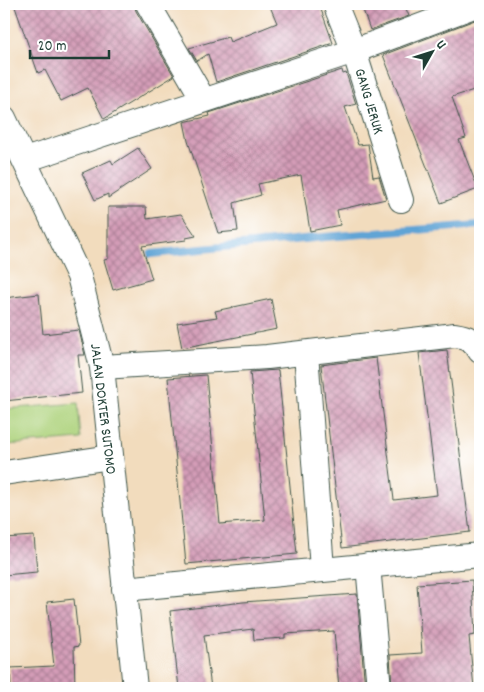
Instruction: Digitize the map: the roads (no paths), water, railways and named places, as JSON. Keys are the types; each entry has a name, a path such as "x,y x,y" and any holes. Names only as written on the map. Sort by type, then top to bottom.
{"street":[{"path":"148,4 204,99"},
{"name":"GANG JERUK","path":"335,4 354,51 401,200"},
{"path":"25,160 204,99 354,51 479,4"},
{"name":"JALAN DOKTER SUTOMO","path":"4,118 79,276 102,367 135,688"},
{"path":"102,367 306,353 455,335 468,337 476,344 480,351"},
{"path":"306,353 322,569"},
{"path":"4,473 111,457"},
{"path":"124,589 480,555"},
{"path":"368,565 378,688"}],"waterway":[{"path":"151,254 324,237 480,225"}]}
